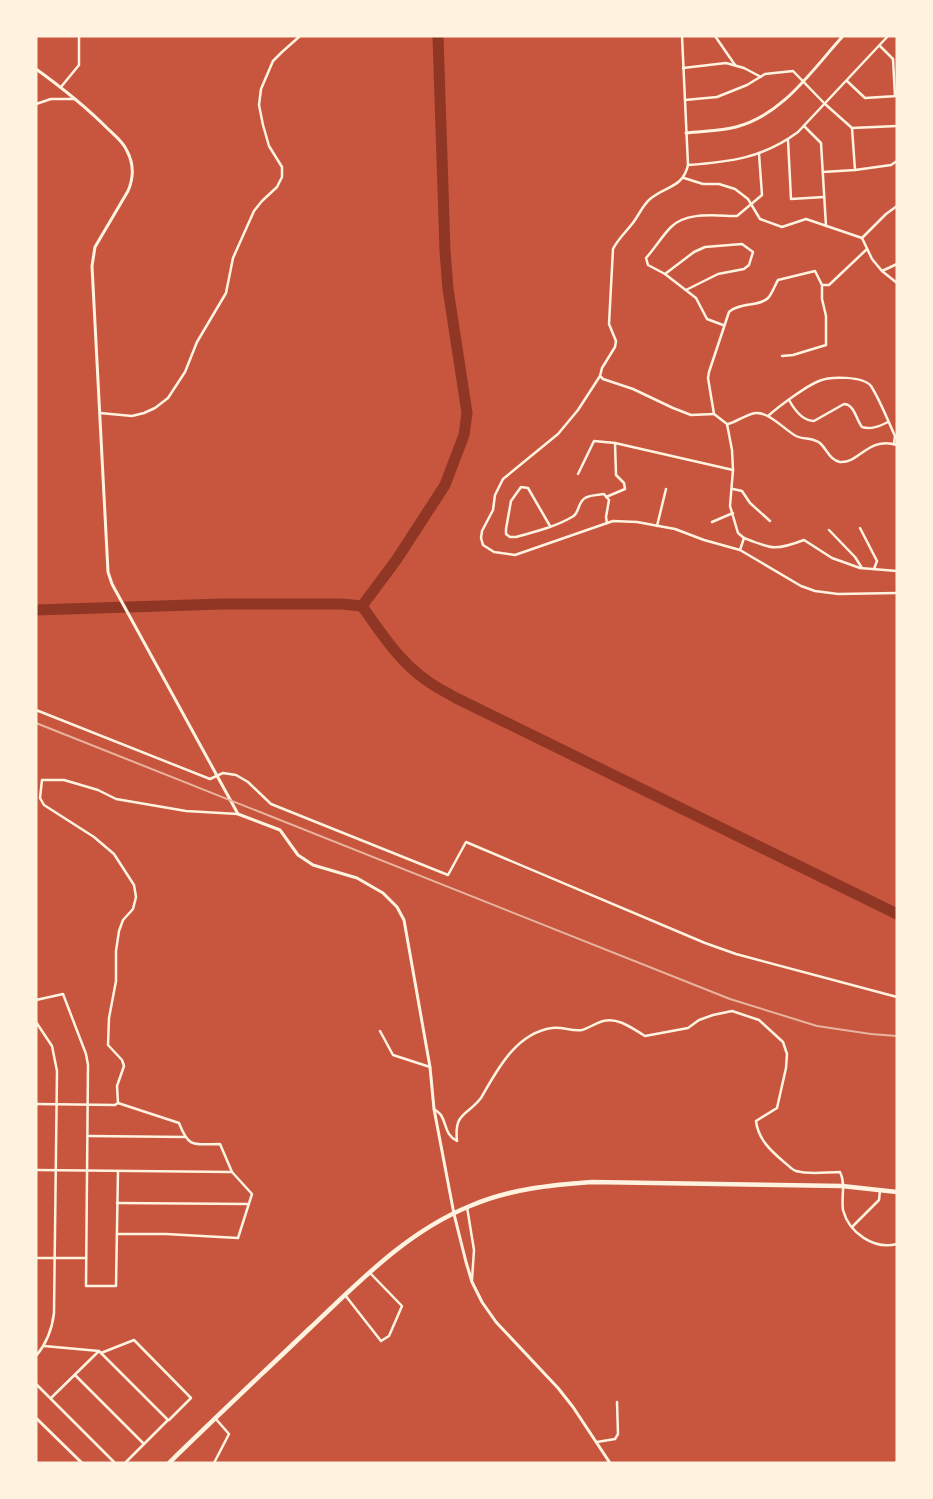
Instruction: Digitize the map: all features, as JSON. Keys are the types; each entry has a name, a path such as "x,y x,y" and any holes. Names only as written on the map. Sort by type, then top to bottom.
{"highway":[{"path":"169,1463 385,1258 428,1227 467,1207 517,1191 555,1184 592,1182 842,1186 897,1192"}],"street":[{"path":"61,87 79,65 78,36"},
{"path":"100,413 132,416 155,408 168,398 185,372 197,342 226,293 233,258 254,211 282,177 282,167 270,146 263,126 259,104 260,88 273,61 300,36"},
{"path":"682,36 688,165 684,178 648,201 617,241 613,249 609,324 616,341 615,347 602,368 600,376 578,410 558,434 502,479 495,494 493,510 482,531 483,545 494,552 515,555 613,521 637,522 674,529 740,550 801,586 815,591 838,594 897,593"},
{"path":"715,36 736,66"},
{"path":"686,133 734,128 746,124 776,108 843,36"},
{"path":"688,165 728,162 759,154 788,140 804,126 888,36"},
{"path":"846,81 865,98 896,96 893,59 880,46"},
{"path":"683,68 726,63 761,77"},
{"path":"36,68 76,99 120,140 126,148 133,169 128,191 95,247 92,257 108,572 112,584 238,814"},
{"path":"685,100 723,95 747,85 765,74 793,71 852,128 897,126"},
{"path":"36,104 51,99 76,99"},
{"path":"804,126 821,143 826,226"},
{"path":"852,128 854,170"},
{"path":"788,140 791,199 824,197"},
{"path":"723,326 707,320 696,298 666,274 648,265 646,258 672,225 695,216 737,216 762,194 759,154"},
{"path":"823,172 891,165 897,161"},
{"path":"684,178 703,184 718,184 736,190 748,199 760,219 782,228 806,219 862,238 872,259 882,271 897,282"},
{"path":"862,238 886,214 897,206"},
{"path":"666,274 694,252 704,247 742,244 753,252 750,265 744,269 718,274 686,290"},
{"path":"822,286 829,285 867,250"},
{"path":"882,271 897,264"},
{"path":"714,414 708,378 729,312 734,307 762,302 768,298 778,280 815,271 822,286 822,299 826,316 826,344 793,355 782,356"},
{"path":"600,376 603,379 633,389 691,415 714,414 728,424 733,470 730,506 738,533 744,538 771,548 790,545 804,540 832,558 862,568 897,571"},
{"path":"728,424 757,413 768,416 795,435 820,442 833,459 842,462 850,460 877,444 896,445 895,436 870,385 856,379 820,380 788,400 768,416"},
{"path":"788,400 795,410 810,421 814,421 844,404 848,404 851,406 862,427 878,427 888,422"},
{"path":"578,474 594,441 615,443 733,470"},
{"path":"550,526 528,488 521,487 511,501 506,534 516,538 550,526 574,517 580,503 586,497 604,494 606,496 625,489 624,483 616,475 615,443"},
{"path":"657,526 666,489"},
{"path":"732,489 742,490 750,503 770,521"},
{"path":"606,496 609,500 606,517 607,523"},
{"path":"712,522 733,513"},
{"path":"860,528 876,561 874,569"},
{"path":"828,530 855,557 862,568"},
{"path":"740,550 744,538"},
{"path":"36,710 210,779 224,773 236,776 248,782 271,804 448,875 466,842 712,946 897,997"},
{"path":"118,1103 117,1086 124,1066 122,1060 108,1045 109,1018 116,981 116,951 119,931 123,920 133,909 136,897 134,885 114,854 94,837 44,804 40,798 42,780 64,780 98,790 116,799 186,812 238,814 280,830 298,855 312,865 357,878 383,893 397,907 404,920 430,1067 434,1108 454,1214 472,1282 482,1302 496,1322 558,1388 610,1463"},
{"path":"36,1000 63,994 86,1054 89,1071 86,1286 116,1286 118,1171"},
{"path":"434,1108 441,1115 445,1130 457,1141 457,1122 477,1104 506,1057 526,1038 539,1030 554,1027 583,1030 604,1021 614,1020 627,1025 645,1036 688,1028 699,1020 732,1011 759,1020 783,1042 787,1054 786,1068 777,1108 756,1121 761,1138 771,1150 795,1171 809,1173 840,1172 843,1178 843,1210 846,1220 861,1237 870,1242 890,1246 897,1244"},
{"path":"36,1022 47,1037 55,1054 57,1071 54,1313 51,1331 44,1346 36,1356"},
{"path":"380,1031 394,1055 430,1067"},
{"path":"36,1104 115,1105 118,1103 179,1122 185,1138"},
{"path":"88,1136 185,1138 193,1143 220,1144 232,1172 252,1194 238,1238 117,1234"},
{"path":"36,1170 232,1172"},
{"path":"852,1227 879,1200 880,1189"},
{"path":"117,1203 249,1204"},
{"path":"467,1207 474,1250 472,1282"},
{"path":"36,1258 86,1258"},
{"path":"345,1295 381,1341 389,1336 402,1306 370,1272"},
{"path":"51,1398 100,1352 134,1340 191,1398 125,1463"},
{"path":"44,1346 100,1352 168,1420"},
{"path":"75,1375 144,1444"},
{"path":"36,1384 115,1463"},
{"path":"597,1442 616,1439 618,1434 616,1402"},
{"path":"36,1418 82,1463"},
{"path":"214,1463 229,1434 215,1418"}],"waterway":[{"path":"362,606 397,559 445,485 464,435 467,413 448,289 445,251 438,36"},
{"path":"36,610 222,604 342,604 362,606 399,656 429,683 456,698 897,914"}],"railway":[{"path":"36,723 730,999 817,1026 897,1036"}]}
